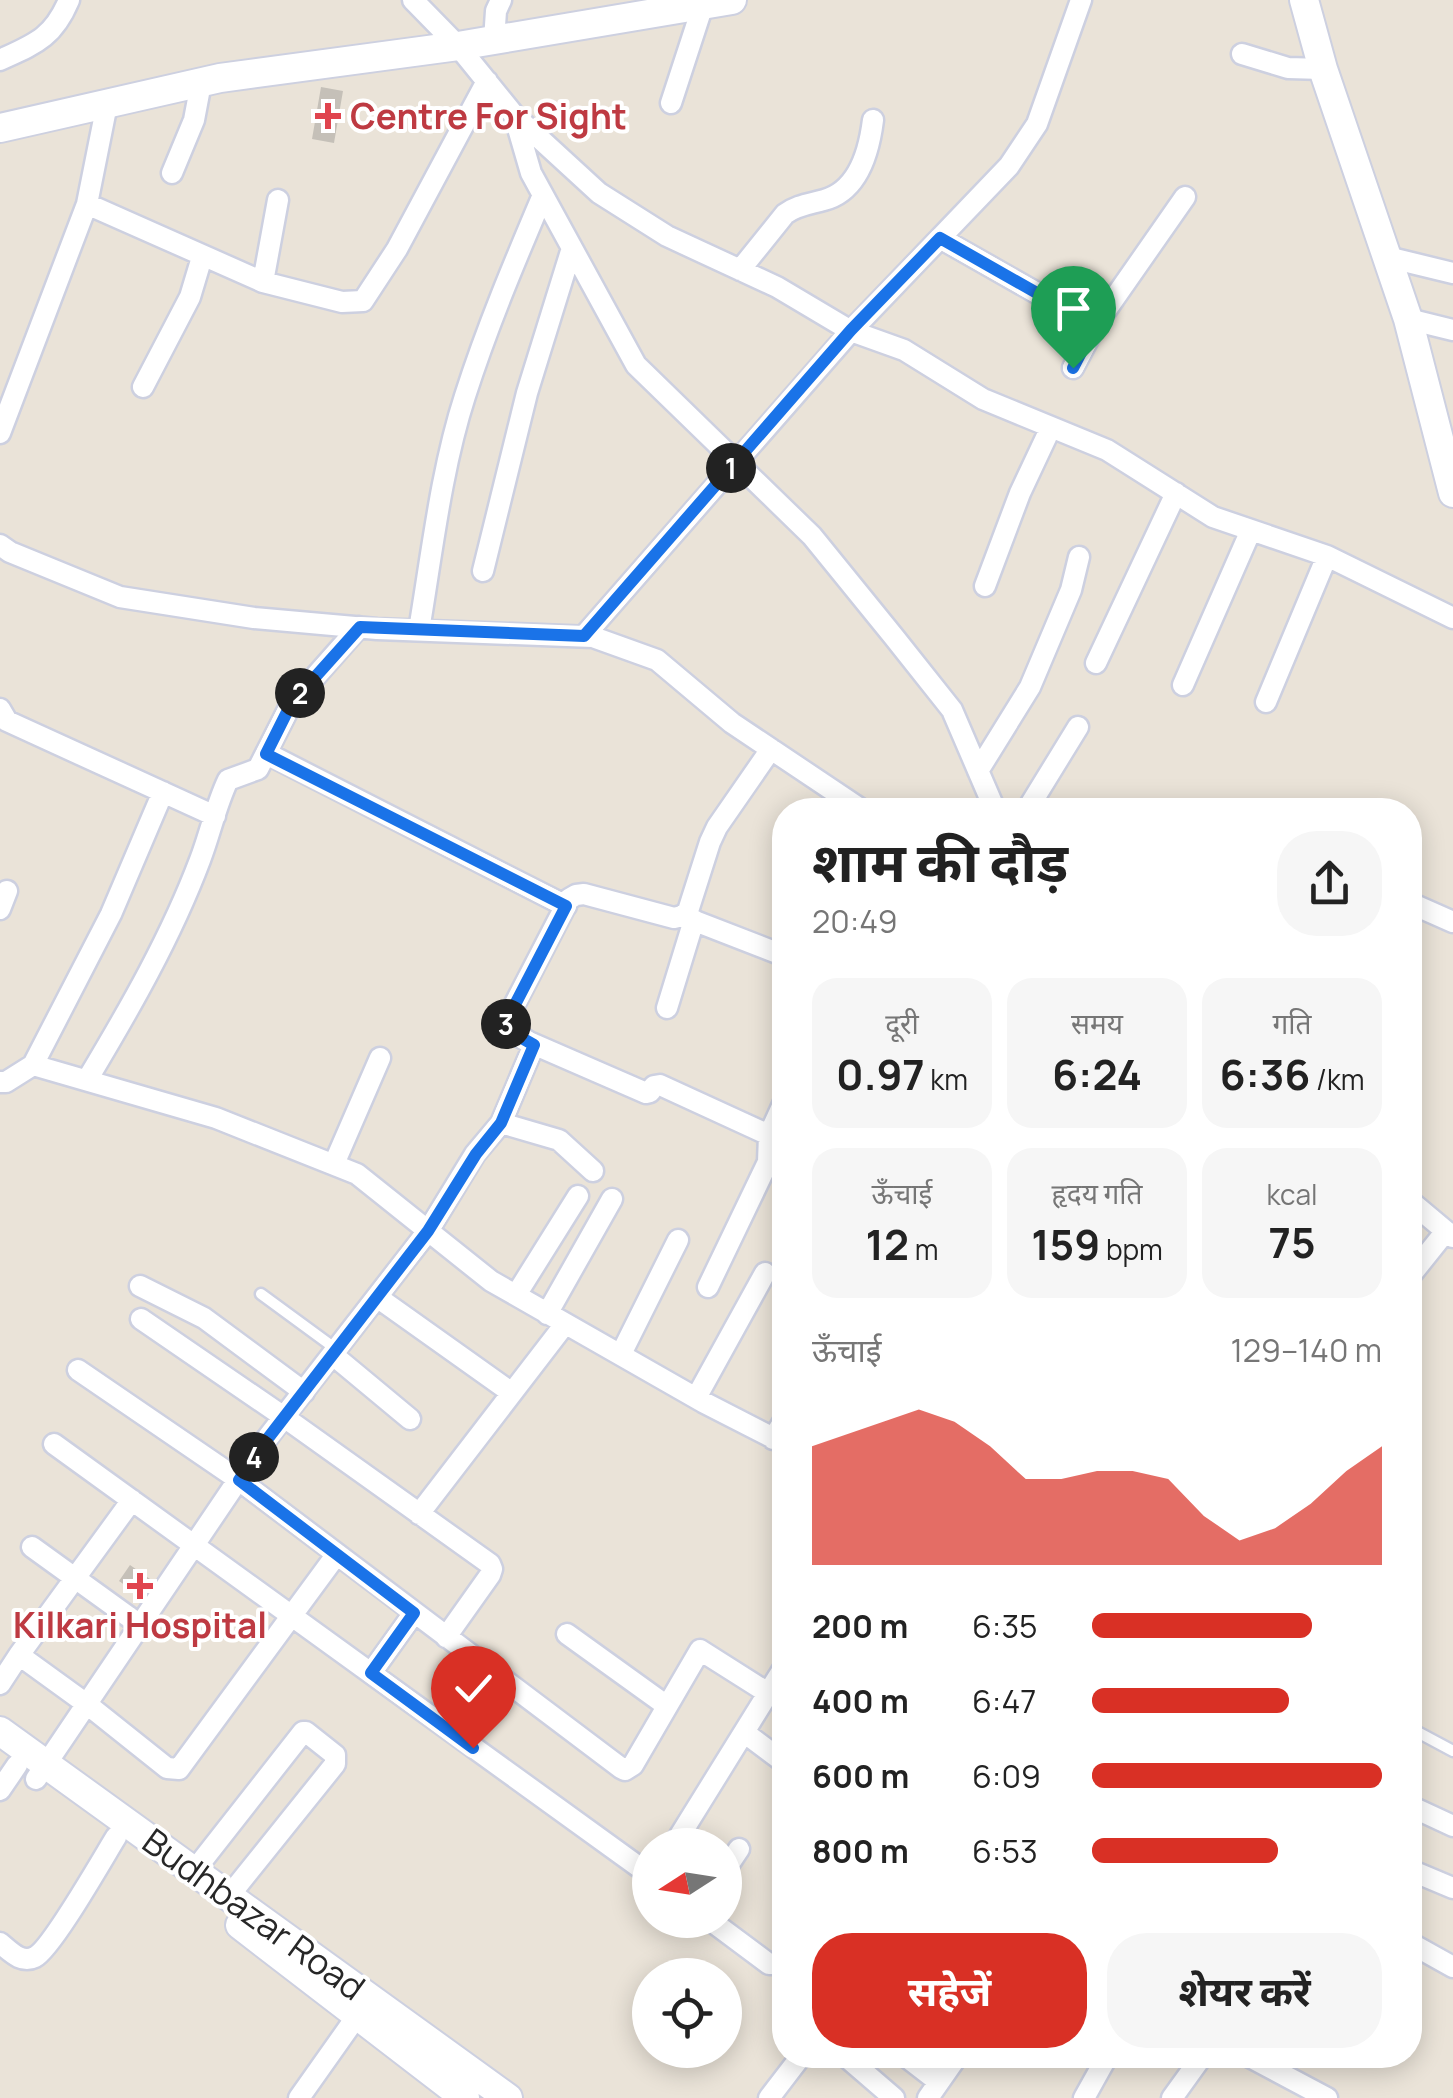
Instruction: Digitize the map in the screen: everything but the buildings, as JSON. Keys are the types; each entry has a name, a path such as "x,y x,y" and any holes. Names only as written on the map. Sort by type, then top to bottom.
{"street":[{"path":"0,60 39,42 52,30 68,0"},
{"path":"494,40 501,0"},
{"path":"0,128 201,82 458,46 671,5 732,0"},
{"path":"584,636 851,330 1009,166 1037,124 1081,0"},
{"path":"1304,0 1323,69 1408,319 1453,493"},
{"path":"424,4 514,115 599,192 666,236 777,287 851,330 904,350 983,399 1107,450 1213,517 1327,556 1453,618"},
{"path":"671,103 703,5"},
{"path":"1242,54 1288,68 1323,69"},
{"path":"86,204 263,282 342,302 362,301 397,249 486,81"},
{"path":"172,173 194,120 201,82"},
{"path":"0,433 86,204 107,104"},
{"path":"514,115 531,173 636,364 812,536 952,710 989,798"},
{"path":"740,270 786,214 836,196 850,186 865,156 872,120"},
{"path":"419,630 439,506 464,400 494,312 543,195"},
{"path":"1073,368 1095,326 1185,197"},
{"path":"263,282 278,200"},
{"path":"940,238 1095,326"},
{"path":"483,572 527,393 572,248"},
{"path":"142,387 190,297 202,257"},
{"path":"1386,257 1453,274"},
{"path":"1408,319 1453,330"},
{"path":"985,586 1020,493 1051,427"},
{"path":"1096,663 1176,493"},
{"path":"1184,685 1251,530"},
{"path":"0,545 120,597 254,618 360,627 594,637 657,660 732,723 844,798"},
{"path":"1266,702 1327,556"},
{"path":"978,771 1030,687 1071,590 1079,558"},
{"path":"87,1080 136,1000 200,861 228,780 258,769 291,704 360,627"},
{"path":"0,709 7,721 215,816"},
{"path":"1034,798 1078,727"},
{"path":"668,1008 688,910 710,842 771,748"},
{"path":"266,754 566,906"},
{"path":"2,1088 32,1065 110,914 163,792"},
{"path":"769,1135 660,1085 646,1093 506,1029 506,1022 566,906 576,895 688,918 772,951"},
{"path":"1422,908 1453,922"},
{"path":"0,1790 88,1704 284,1417 428,1231 476,1154 501,1123 533,1050 532,1042"},
{"path":"334,1164 380,1058"},
{"path":"32,1065 216,1118 357,1174 516,1296 772,1438"},
{"path":"501,1123 559,1140 593,1171"},
{"path":"708,1287 768,1162 772,1128"},
{"path":"516,1296 578,1196"},
{"path":"419,1514 512,1393 556,1319 612,1199"},
{"path":"1422,1211 1450,1234 1422,1263"},
{"path":"621,1354 678,1240"},
{"path":"696,1398 765,1272"},
{"path":"140,1286 204,1318 304,1392"},
{"path":"377,1297 512,1393"},
{"path":"141,1319 490,1564 492,1569 446,1637"},
{"path":"335,1352 410,1419"},
{"path":"78,1370 239,1480 626,1770 633,1766 700,1650 768,1693"},
{"path":"54,1444 632,1863"},
{"path":"0,1684 132,1500"},
{"path":"32,1547 140,1624"},
{"path":"18,1655 88,1704 167,1768 179,1769 337,1554"},
{"path":"371,1673 414,1613"},
{"path":"568,1634 667,1706"},
{"path":"685,1828 772,1687"},
{"name":"Budhbazar Road","path":"0,1731 25,1765 241,1926 505,2097"},
{"path":"194,1871 306,1732 336,1755 335,1764 229,1896"},
{"path":"744,1733 772,1753"},
{"path":"1422,1813 1453,1826"},
{"path":"0,1943 18,1957 36,1957 50,1941 113,1827"},
{"name":"Budhbazar Road","path":"113,1827 194,1871 229,1896 465,2098"},
{"path":"1422,1875 1453,1888"},
{"path":"734,1938 772,1964"},
{"path":"1422,1950 1453,1967"},
{"path":"299,2098 363,2007"},
{"path":"769,2098 792,2068"},
{"path":"859,2068 894,2098"},
{"path":"915,2068 933,2090 949,2068"},
{"path":"1084,2098 1101,2068"},
{"path":"1172,2098 1194,2068"},
{"path":"1271,2068 1328,2098"}],"lane":[{"path":"261,1294 335,1352"},
{"path":"1422,1734 1453,1751"}],"place":[{"name":"Centre For Sight","path":"328,116"},
{"name":"Kilkari Hospital","path":"140,1586"}],"route":[{"path":"473,1748 371,1673 414,1613 239,1480 428,1231 476,1154 501,1123 534,1045 506,1029 506,1022 566,906 266,754 291,704 360,627 584,636 851,330 940,238 1095,326 1073,368"}]}
